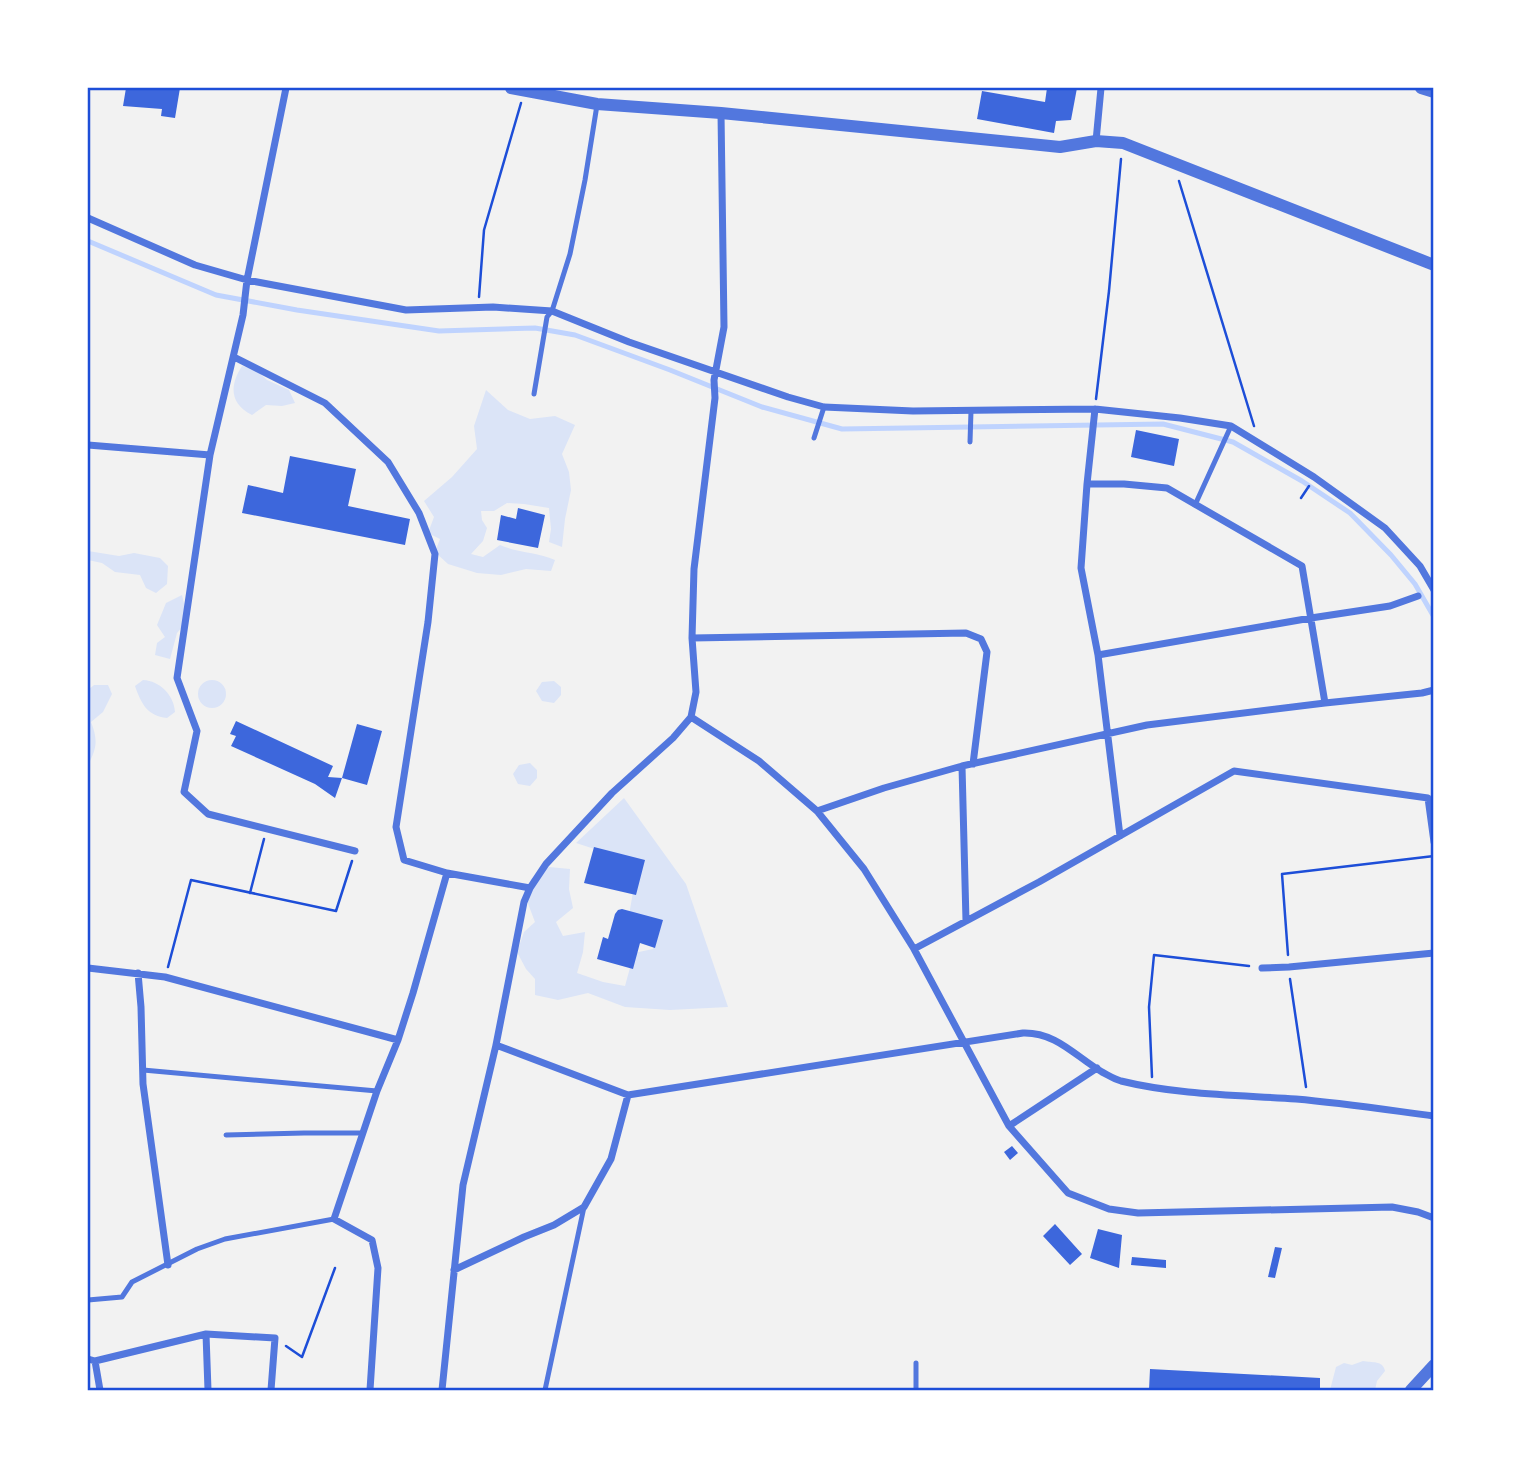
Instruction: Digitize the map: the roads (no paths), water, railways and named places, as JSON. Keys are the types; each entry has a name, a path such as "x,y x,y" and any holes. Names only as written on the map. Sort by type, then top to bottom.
{"street":[{"path":"286,88 247,280 243,315 210,455 177,678 197,731 184,792 208,814 355,851"},
{"path":"518,88 597,104 720,113 1059,148 1096,141 1123,143 1433,265"},
{"path":"1096,141 1101,88"},
{"path":"1421,88 1433,92"},
{"path":"442,1391 463,1185 496,1045 524,902 530,888 547,864 612,793 673,738 691,717 696,692 692,638 694,569 715,398 714,380 724,327 720,113"},
{"path":"88,218 195,265 247,280 406,310 493,307 550,314 823,411 971,414 1095,409 1193,419 1231,426 1314,477 1385,528 1419,566 1433,590"},
{"path":"234,357 326,402 388,462 419,513 435,554 428,622 396,827 404,860 447,873 530,888"},
{"path":"1095,409 1081,568 1098,655 1120,836"},
{"path":"88,445 210,455"},
{"path":"1087,484 1167,488 1302,566 1325,703"},
{"path":"1098,655 1390,606 1418,596"},
{"path":"692,638 966,633 981,639 987,652 973,764"},
{"path":"817,811 884,788 962,766 1147,725 1422,694 1433,690"},
{"path":"691,717 759,761 817,811 864,869 914,949 1009,1126 1068,1194 1110,1209 1138,1213 1392,1207 1433,1218"},
{"path":"962,766 966,921"},
{"path":"914,949 1234,771 1428,798 1433,842"},
{"path":"370,1391 378,1268 372,1240 334,1219 377,1091 398,1040 447,873"},
{"path":"1262,968 1433,953"},
{"path":"88,968 165,977 398,1040"},
{"path":"138,973 147,1117 168,1265"},
{"path":"496,1045 628,1095 1036,1032 1059,1042 1117,1080 1177,1090 1308,1100 1433,1116"},
{"path":"1009,1126 1097,1068"},
{"path":"454,1270 554,1225 584,1207 611,1159 628,1095"},
{"path":"206,1334 208,1391"},
{"path":"100,1391 91,1360 206,1334 275,1338 271,1391"},
{"path":"1411,1391 1433,1365"}],"lane":[{"path":"534,394 550,314 570,254 597,104"},
{"path":"814,438 823,411"},
{"path":"970,442 971,414"},
{"path":"1195,505 1231,426"},
{"path":"143,1070 377,1091"},
{"path":"226,1135 362,1133"},
{"path":"545,1391 584,1207"},
{"path":"88,1300 122,1297 132,1282 225,1238 334,1219"},
{"path":"916,1363 916,1391"}],"waterway":[{"path":"88,241 216,295 439,331 535,328 575,335 762,407 842,429 1163,424 1233,442 1302,481 1350,513 1415,584 1434,617"}]}
